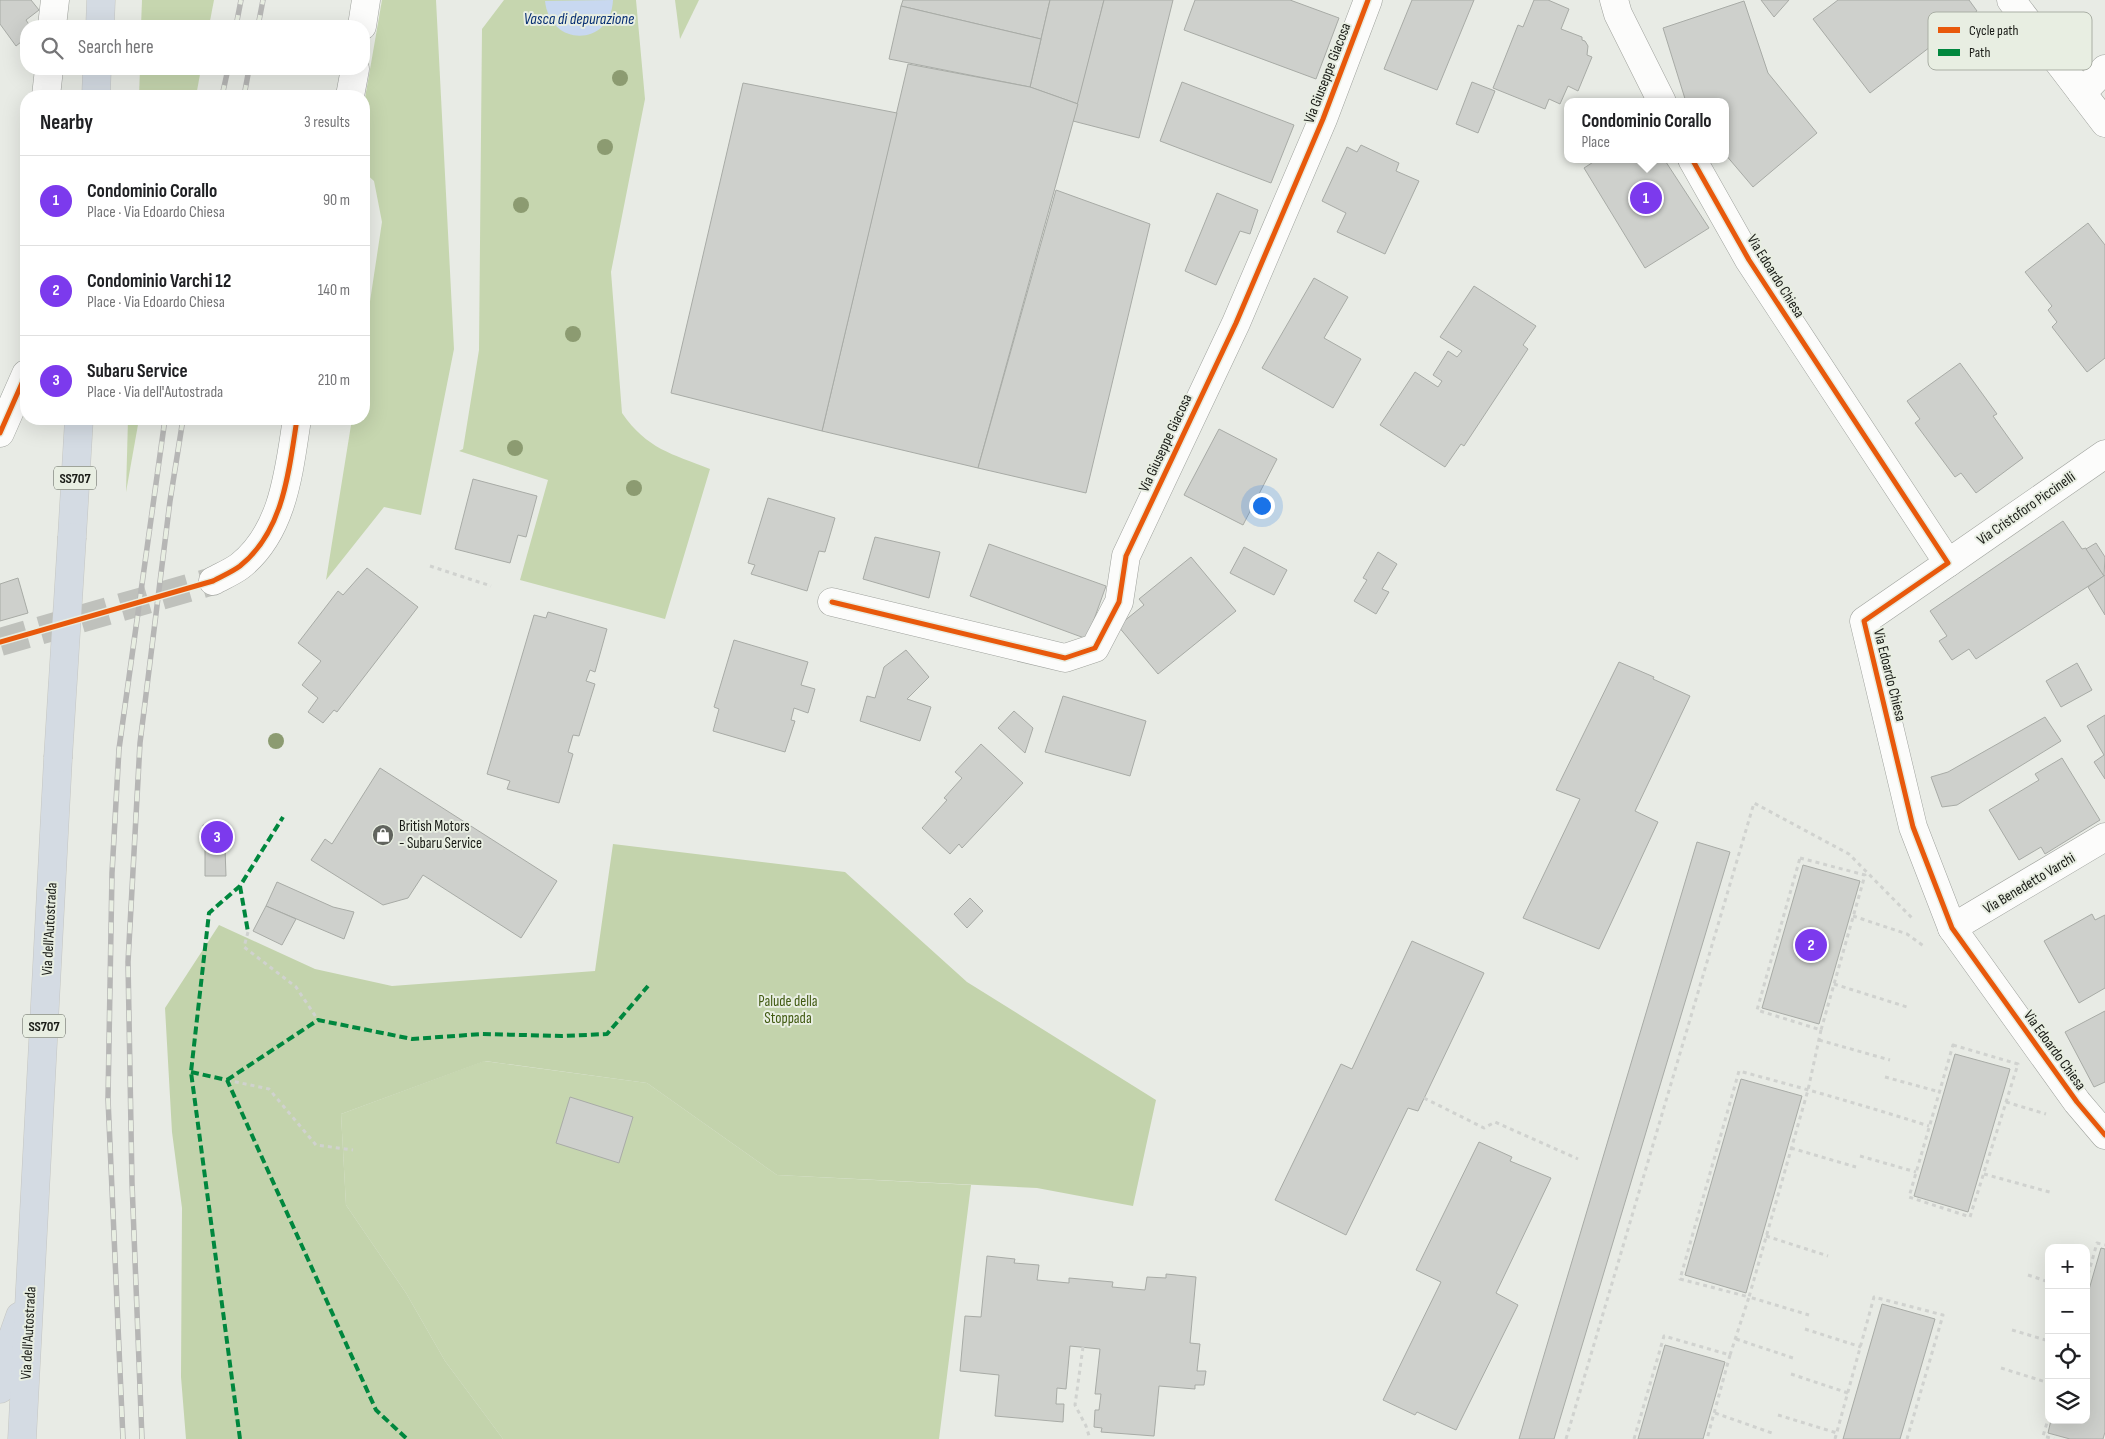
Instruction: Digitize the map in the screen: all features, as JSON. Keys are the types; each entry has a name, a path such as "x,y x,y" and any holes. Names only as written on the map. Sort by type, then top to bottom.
{"highway":[{"path":"100,20 101,0"},
{"path":"96,90 97,75"},
{"name":"Via dell'Autostrada","path":"22,1439 78,425"},
{"path":"0,1389 6,1356 15,1327 29,1294"}],"street":[{"path":"52,20 54,0"},
{"path":"363,20 366,0"},
{"name":"Via Giuseppe Giacosa","path":"832,602 1065,658 1095,648 1119,602 1126,556 1236,323 1323,119 1368,0"},
{"path":"1614,0 1618,14 1660,98"},
{"path":"2011,0 2020,12"},
{"path":"2082,93 2105,69"},
{"path":"2064,70 2105,123"},
{"path":"47,90 48,75"},
{"path":"351,90 354,75"},
{"name":"Via Edoardo Chiesa","path":"1694,163 1749,260 1948,563 1864,621 1913,826 1952,928 2078,1102 2105,1135"},
{"path":"0,433 20,388"},
{"path":"213,581 240,566 259,546 273,521 285,492 296,425"},
{"name":"Via Cristoforo Piccinelli","path":"1948,563 2105,454"},
{"name":"Via Benedetto Varchi","path":"1952,928 2105,837"}],"path":[{"path":"430,566 491,586"},
{"path":"1566,1439 1754,803 1848,854 1914,920"},
{"path":"1707,1439 1808,1090 1821,1030 1865,875 1800,858 1757,1010 1821,1030"},
{"path":"1853,916 1907,934 1926,948"},
{"path":"248,932 244,947 296,987 318,1020"},
{"path":"1834,984 1907,1007"},
{"path":"1819,1040 1890,1060"},
{"path":"1953,1045 2018,1064 1970,1217 1909,1197 1940,1092 1953,1045"},
{"path":"1809,1315 1680,1279 1739,1071 1929,1126"},
{"path":"1885,1077 1940,1092"},
{"path":"227,1080 269,1088 316,1145 353,1150"},
{"path":"1424,1098 1484,1128 1495,1122 1578,1158"},
{"path":"2006,1102 2049,1115"},
{"path":"1791,1148 1856,1167"},
{"path":"1860,1156 1916,1172"},
{"path":"1984,1174 2053,1193"},
{"path":"1766,1236 1828,1256"},
{"path":"2090,1268 2097,1243 2105,1245"},
{"path":"2028,1275 2045,1281"},
{"path":"1835,1439 1874,1297 1943,1315 1907,1439"},
{"path":"1805,1329 1861,1347"},
{"path":"2012,1330 2045,1340"},
{"path":"1634,1439 1664,1336 1730,1355"},
{"path":"1736,1339 1796,1359"},
{"path":"1083,1347 1076,1405 1090,1439"},
{"path":"2001,1368 2045,1382"},
{"path":"1791,1374 1848,1393"},
{"path":"1715,1413 1772,1433"},
{"path":"1778,1415 1837,1433"},
{"path":"2047,1424 2043,1436 2054,1439"}],"green space":[{"path":"142,0 214,0 210,20 141,20"},
{"path":"382,0 436,0 454,349 421,515 384,507 326,580 351,425 370,425 370,301 382,222 374,181 370,177 370,90 366,90"},
{"path":"504,0 636,0 645,99 611,272 622,413 631,425 651,443 672,454 710,469 665,619 520,580 548,480 459,451 463,449 479,350 482,29"},
{"path":"675,0 699,0 680,39"},
{"path":"140,75 200,75 197,90 139,90"},
{"path":"128,425 138,425 126,492"},
{"name":"Palude della Stoppada","path":"613,844 845,872 967,982 1156,1100 1133,1206 1037,1188 777,1175 647,1083 485,1061 341,1114 346,1205 406,1293 445,1361 503,1439 186,1439 181,1377 182,1208 172,1132 165,1008 219,925 315,969 392,986 595,971"},
{"path":"484,1061 647,1083 777,1175 971,1185 939,1439 503,1439 445,1361 406,1293 346,1205 341,1114"}],"water":[{"name":"Vasca di depurazione","path":"613,0 610,15 602,27 592,33 580,36 568,34 557,27 549,16 545,1"}],"building":[{"path":"0,0 31,0 39,10 26,20 20,20 20,43 16,46 0,24"},
{"path":"903,0 1050,0 1041,39 901,6"},
{"path":"1050,0 1104,0 1078,104 1030,87"},
{"path":"1104,0 1173,0 1139,138 1073,121"},
{"path":"1195,0 1290,0 1339,18 1316,79 1184,30"},
{"path":"1412,0 1474,0 1437,90 1384,69"},
{"path":"1534,0 1548,0 1569,9 1561,29 1582,37 1582,40 1588,46 1587,55 1592,57 1578,91 1568,86 1560,104 1549,99 1545,109 1493,88 1518,25 1523,27"},
{"path":"1761,0 1789,0 1774,17"},
{"path":"1838,0 1969,0 1977,11 1928,12 1928,49 1870,93 1813,19"},
{"path":"1744,1 1768,73 1817,133 1753,187 1729,159 1729,98 1685,98 1663,28"},
{"path":"901,6 1041,39 1030,87 889,59"},
{"path":"908,64 1030,87 1078,104 978,468 822,431"},
{"path":"1182,82 1294,125 1271,183 1160,141"},
{"path":"1472,82 1495,91 1478,133 1456,124"},
{"path":"743,83 897,113 822,431 671,393"},
{"path":"1361,145 1399,163 1396,171 1419,181 1385,254 1337,232 1346,213 1322,201 1347,147 1357,152"},
{"path":"1592,163 1667,163 1709,228 1645,268 1584,168"},
{"path":"1056,190 1150,224 1086,493 978,468"},
{"path":"1217,193 1258,210 1250,234 1240,231 1216,285 1185,271"},
{"path":"2088,223 2105,245 2105,358 2087,372 2052,327 2057,322 2048,310 2052,306 2025,272"},
{"path":"1314,278 1348,297 1324,338 1361,359 1333,408 1262,368"},
{"path":"1474,286 1536,326 1523,345 1528,349 1464,446 1461,444 1445,467 1380,425 1415,372 1438,387 1442,381 1433,375 1448,351 1457,357 1462,351 1440,337"},
{"path":"1960,363 1997,414 1993,416 2023,458 1976,493 1961,473 1955,477 1915,423 1920,419 1907,401"},
{"path":"1219,429 1277,459 1243,525 1184,495"},
{"path":"473,479 537,496 526,537 518,535 510,563 455,549"},
{"path":"768,498 835,518 825,552 819,551 807,591 751,574 755,565 748,563"},
{"path":"2063,521 2082,549 2086,548 2104,576 1976,659 1969,649 1952,660 1939,641 1947,636 1930,611"},
{"path":"875,537 940,552 929,598 863,579"},
{"path":"2096,543 2105,557 2104,576 2086,549"},
{"path":"989,544 1106,586 1087,639 970,596"},
{"path":"1244,547 1287,570 1274,595 1230,573"},
{"path":"1378,552 1397,564 1382,589 1389,592 1376,614 1354,601 1367,580 1363,578"},
{"path":"1191,557 1236,611 1158,674 1118,626 1144,605 1139,599"},
{"path":"367,568 418,607 337,712 334,710 323,723 308,712 318,698 302,685 321,661 298,643 338,591 343,595"},
{"path":"2105,575 2105,615 2088,587"},
{"path":"18,578 28,613 0,621 0,584"},
{"path":"548,612 607,629 595,672 590,670 586,681 595,684 579,736 573,735 568,752 573,754 559,803 507,789 510,781 487,774 534,615 546,618"},
{"path":"734,640 808,662 801,685 815,689 808,713 794,708 791,720 795,721 785,752 713,731 719,709 714,707"},
{"path":"906,650 929,677 907,699 931,707 920,741 860,721 867,696 875,698 884,667"},
{"path":"1619,662 1654,677 1653,679 1690,696 1635,811 1658,822 1599,949 1523,918 1580,799 1556,790"},
{"path":"2077,663 2092,690 2061,707 2046,681"},
{"path":"1063,696 1146,721 1130,776 1045,752"},
{"path":"1014,711 1033,728 1025,753 998,728"},
{"path":"2105,715 2105,779 2094,762 2104,755 2087,726"},
{"path":"2045,717 2061,741 1957,805 1942,807 1931,777 1948,772"},
{"path":"981,744 1023,783 962,848 959,844 950,854 922,828 947,800 944,798 962,778 955,772"},
{"path":"2062,758 2100,820 2045,854 2041,847 2019,860 1989,810 2039,780 2035,774"},
{"path":"380,768 557,881 521,938 423,875 408,898 383,905 311,860 325,839 332,844"},
{"path":"229,824 230,849 205,850 203,825"},
{"path":"1697,842 1730,852 1554,1439 1519,1439"},
{"path":"225,849 226,876 205,876 205,850"},
{"path":"1803,865 1860,881 1819,1024 1762,1008"},
{"path":"277,882 333,907 354,912 344,939 266,906"},
{"path":"970,898 983,911 967,928 954,914"},
{"path":"266,906 296,919 282,945 253,931"},
{"path":"2092,914 2095,920 2105,915 2105,988 2079,1003 2044,941"},
{"path":"1412,941 1484,973 1418,1111 1408,1108 1346,1235 1275,1200 1341,1064 1352,1069"},
{"path":"2105,1011 2105,1082 2094,1087 2065,1032"},
{"path":"1955,1054 2010,1069 1968,1212 1914,1196"},
{"path":"1741,1079 1802,1096 1746,1293 1685,1275"},
{"path":"570,1097 633,1117 619,1163 556,1143"},
{"path":"1479,1142 1512,1157 1510,1161 1551,1178 1496,1293 1518,1305 1456,1430 1417,1412 1415,1415 1383,1400 1441,1282 1416,1270"},
{"path":"2101,1248 2105,1249 2105,1432 2103,1439 2070,1439 2048,1433 2050,1424 2090,1424 2090,1286"},
{"path":"987,1256 1015,1259 1014,1263 1039,1265 1037,1280 1069,1283 1069,1278 1113,1282 1112,1287 1145,1290 1147,1277 1166,1278 1166,1274 1196,1277 1190,1343 1200,1344 1197,1371 1206,1371 1204,1385 1195,1385 1195,1389 1159,1386 1154,1436 1101,1432 1102,1428 1094,1427 1095,1410 1099,1410 1101,1394 1095,1394 1100,1349 1070,1346 1066,1389 1057,1388 1056,1404 1064,1404 1063,1422 995,1416 999,1375 960,1371 965,1316 981,1317"},
{"path":"1882,1304 1935,1319 1900,1439 1843,1439"},
{"path":"1665,1345 1725,1362 1703,1439 1638,1439"}],"tunnel":[{"path":"0,642 213,581"}],"railway":[{"path":"237,20 241,0"},
{"path":"259,20 263,0"},
{"path":"223,90 227,75"},
{"path":"245,90 248,75"},
{"path":"123,1439 108,1099 112,873 119,749 164,425"},
{"path":"142,1439 132,1183 128,962 140,743 170,501 182,425"}],"marked path":[{"path":"240,1439 191,1072 209,913 240,886 283,817"},
{"path":"240,886 248,932"},
{"path":"227,1080 318,1020 412,1039 482,1034 562,1036 607,1034 648,986"},
{"path":"191,1072 227,1080 376,1410 407,1439"}],"cycle path":[{"path":"832,602 1065,658 1095,648 1119,602 1126,556 1236,323 1323,119 1368,0"},
{"path":"1694,163 1749,260 1948,563 1864,621 1913,827 1952,928 2077,1102 2105,1135"},
{"path":"0,433 20,388"},
{"path":"0,642 213,581 240,566 255,552 275,518 287,479 296,425"}],"place":[{"name":"Condominio Corallo","path":"1646,198"},
{"name":"British Motors - Subaru Service","path":"383,835"},
{"name":"Subaru Service","path":"217,837"},
{"name":"Condominio Varchi 12","path":"1811,945"}]}
